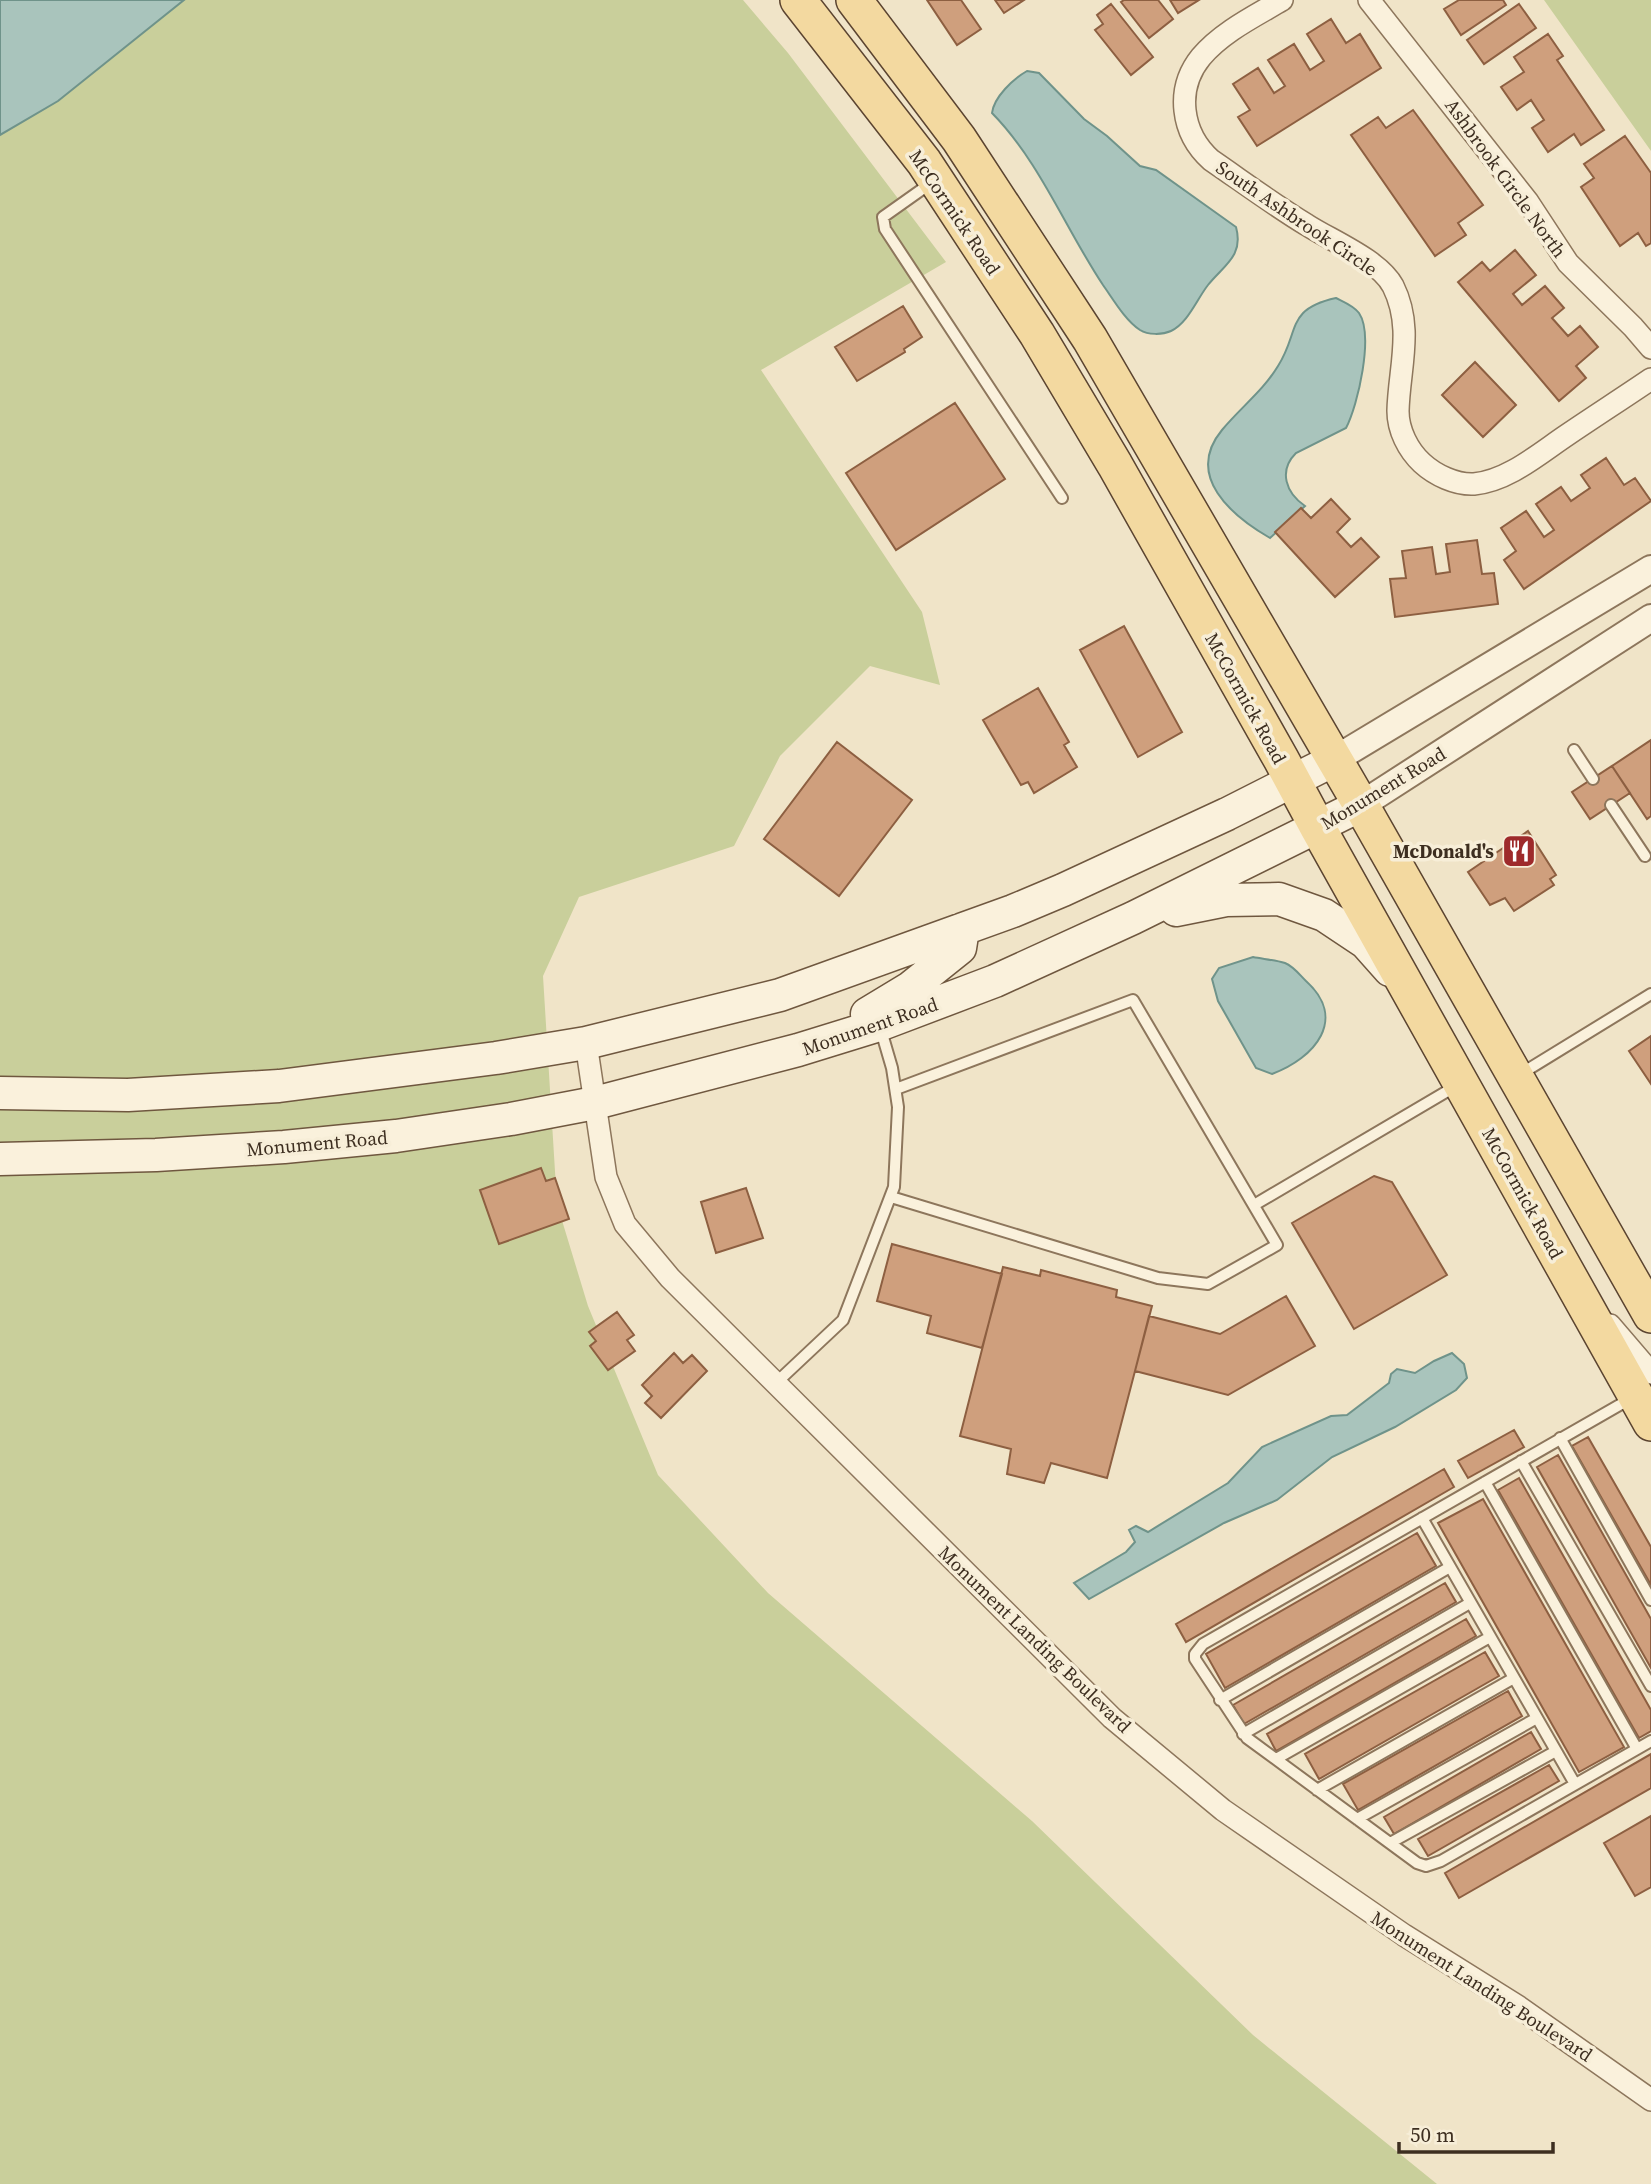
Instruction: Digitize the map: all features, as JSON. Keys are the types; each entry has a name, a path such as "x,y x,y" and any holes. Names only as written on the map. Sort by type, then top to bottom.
{"main road":[{"name":"McCormick Road","path":"798,0 935,180 1037,334 1293,780 1572,1280 1646,1397"},
{"path":"816,0 922,128 933,137 943,140 959,139"},
{"path":"854,0 959,139 1099,355 1361,805 1651,1315"},
{"path":"935,180 957,179 967,183 979,196 1060,319 1083,346 1099,355"},
{"path":"0,1093 128,1095 279,1086 496,1058 586,1043 780,995 1063,890 1227,814 1334,760"},
{"name":"Monument Road","path":"0,1159 156,1156 284,1147 396,1136 595,1103 798,1050 880,1024 995,981 1133,918 1361,805"},
{"path":"1133,918 1226,900 1279,899 1324,915 1366,943 1410,992"},
{"path":"798,1050 882,1006 910,988 960,948 962,929"}],"street":[{"name":"South Ashbrook Circle","path":"1282,0 1244,23 1200,58 1188,81 1185,94 1186,123 1200,150 1211,160 1307,225 1359,256 1392,285 1403,316 1405,331 1399,425 1416,458 1445,479 1472,484 1491,481 1524,464 1651,379"},
{"name":"Ashbrook Circle North","path":"1369,0 1528,202 1568,263 1651,348"},
{"path":"1334,760 1651,569"},
{"name":"Monument Road","path":"1361,805 1651,618"},
{"name":"Monument Landing Boulevard","path":"586,1043 606,1177 625,1224 670,1278 1122,1727 1223,1810 1404,1935 1519,2007 1651,2100"}],"lane":[{"path":"935,180 883,217 885,229 1062,498"},
{"path":"1574,750 1593,779"},
{"path":"1611,805 1645,856"},
{"path":"1515,1078 1651,994"},
{"path":"891,1197 1158,1278 1208,1284 1277,1245 1133,1000 896,1089"},
{"path":"776,1382 844,1320 894,1187 898,1107 880,1024"},
{"path":"1254,1205 1461,1083"},
{"path":"1646,1397 1560,1438 1422,1518 1198,1649 1195,1659 1243,1734 1417,1863 1426,1866 1651,1741"},
{"path":"1560,1438 1651,1600"},
{"path":"1521,1461 1651,1686"},
{"path":"1485,1482 1637,1749"},
{"path":"1422,1518 1575,1784"},
{"path":"1220,1700 1450,1567"},
{"path":"1243,1734 1470,1603"},
{"path":"1276,1759 1490,1637"},
{"path":"1318,1790 1514,1678"},
{"path":"1357,1819 1536,1718"},
{"path":"1390,1843 1556,1751"}],"green space":[{"path":"184,0 743,0 788,53 946,262 761,370 922,612 940,685 870,666 780,756 734,846 579,897 543,976 557,1204 588,1306 658,1475 768,1593 1032,1821 1253,2035 1437,2184 0,2184 0,135 58,101"},
{"path":"1544,0 1651,0 1651,151"}],"water":[{"path":"0,0 184,0 58,101 0,135"},
{"path":"1027,71 1039,73 1084,119 1140,166 1156,170 1236,227 1238,237 1235,253 1208,285 1187,317 1171,331 1155,334 1143,332 1124,315 1089,263 1038,174 1009,132 992,113 996,101 1005,89"},
{"path":"1336,298 1357,311 1363,323 1365,353 1355,403 1346,428 1296,453 1290,460 1286,474 1289,488 1305,506 1270,538 1241,518 1218,493 1210,479 1208,463 1212,447 1222,430 1272,375 1285,354 1301,315 1309,308"},
{"path":"1253,957 1291,966 1318,995 1324,1009 1325,1023 1313,1048 1288,1067 1272,1074 1256,1068 1218,1001 1212,979 1219,968"},
{"path":"1452,1353 1464,1364 1467,1378 1456,1390 1395,1427 1332,1457 1277,1500 1224,1523 1089,1599 1074,1583 1126,1552 1135,1542 1129,1530 1136,1526 1148,1532 1228,1483 1262,1447 1331,1416 1347,1415 1389,1383 1391,1374 1397,1369 1415,1373"}],"building":[{"path":"927,0 961,0 981,29 957,45"},
{"path":"995,0 1024,0 1004,13"},
{"path":"1158,0 1173,19 1149,38 1121,2"},
{"path":"1170,0 1199,0 1178,13"},
{"path":"1459,0 1503,0 1506,5 1461,35 1444,9"},
{"path":"1111,4 1153,57 1131,75 1095,30 1103,24 1097,15"},
{"path":"1519,4 1536,28 1484,64 1467,40"},
{"path":"1331,19 1346,43 1360,34 1381,68 1257,146 1238,117 1250,110 1233,84 1258,68 1274,93 1285,86 1268,60 1294,44 1310,70 1324,61 1307,34"},
{"path":"1548,34 1563,56 1557,60 1604,130 1581,145 1574,134 1548,152 1532,128 1544,120 1531,100 1517,110 1501,87 1524,72 1514,57"},
{"path":"1413,110 1483,205 1458,223 1466,235 1435,256 1351,135 1378,117 1386,128"},
{"path":"1625,136 1651,173 1651,243 1646,246 1638,233 1620,246 1581,187 1594,178 1584,164"},
{"path":"1515,250 1536,275 1513,294 1522,305 1545,286 1564,308 1552,318 1568,336 1580,326 1598,347 1576,366 1586,378 1559,401 1458,282 1482,262 1490,271"},
{"path":"903,306 922,337 904,349 905,352 857,381 835,347"},
{"path":"1475,362 1516,405 1483,437 1442,395"},
{"path":"955,403 1005,479 896,550 846,473"},
{"path":"1606,458 1624,485 1635,478 1651,501 1524,589 1504,560 1516,551 1501,528 1526,511 1544,537 1554,530 1536,504 1561,487 1571,501 1590,488 1581,475"},
{"path":"1331,499 1350,519 1337,532 1351,547 1361,538 1379,557 1335,597 1275,532 1301,508 1311,518"},
{"path":"1477,540 1482,574 1494,573 1498,604 1395,617 1390,579 1406,578 1402,551 1432,547 1436,574 1450,572 1446,544"},
{"path":"1124,626 1182,732 1138,757 1080,650"},
{"path":"1038,688 1069,742 1064,745 1077,767 1034,793 1028,782 1021,785 983,720"},
{"path":"1651,740 1651,816 1647,819 1612,766"},
{"path":"837,742 912,800 839,896 764,839"},
{"path":"1612,766 1630,793 1590,819 1572,792"},
{"name":"McDonald's","path":"1528,831 1556,875 1550,879 1554,885 1514,911 1505,898 1490,905 1468,872"},
{"path":"1651,1036 1651,1084 1629,1051"},
{"path":"541,1168 546,1181 555,1178 569,1219 499,1244 480,1190"},
{"path":"1374,1176 1392,1182 1447,1275 1354,1329 1292,1223"},
{"path":"746,1188 763,1238 716,1253 701,1202"},
{"path":"892,1244 1002,1274 982,1348 927,1333 931,1316 877,1301"},
{"path":"1003,1267 1040,1276 1041,1270 1117,1290 1116,1297 1152,1306 1107,1478 1051,1463 1044,1483 1007,1474 1011,1449 960,1436"},
{"path":"1286,1296 1315,1346 1228,1395 1135,1371 1149,1316 1220,1334"},
{"path":"617,1312 634,1335 627,1340 635,1351 608,1370 590,1346 596,1341 589,1332"},
{"path":"674,1353 683,1363 692,1355 707,1371 661,1418 645,1403 652,1396 642,1385"},
{"path":"1514,1430 1524,1447 1468,1478 1458,1461"},
{"path":"1588,1437 1651,1547 1651,1585 1572,1446"},
{"path":"1558,1455 1651,1619 1651,1668 1537,1467"},
{"path":"1444,1469 1454,1487 1186,1642 1176,1624"},
{"path":"1519,1478 1651,1710 1651,1731 1639,1738 1498,1490"},
{"path":"1483,1499 1624,1747 1579,1772 1438,1523"},
{"path":"1417,1533 1436,1566 1225,1688 1206,1654"},
{"path":"1445,1583 1456,1602 1244,1724 1233,1705"},
{"path":"1466,1619 1476,1636 1276,1751 1267,1734"},
{"path":"1485,1652 1499,1676 1319,1779 1305,1754"},
{"path":"1508,1691 1522,1716 1358,1810 1343,1784"},
{"path":"1531,1732 1541,1749 1394,1834 1384,1817"},
{"path":"1651,1754 1651,1788 1459,1898 1445,1873"},
{"path":"1549,1765 1559,1781 1428,1856 1418,1839"},
{"path":"1651,1816 1651,1887 1635,1896 1604,1843"}],"place":[{"name":"McDonald's","path":"1519,851"}]}
